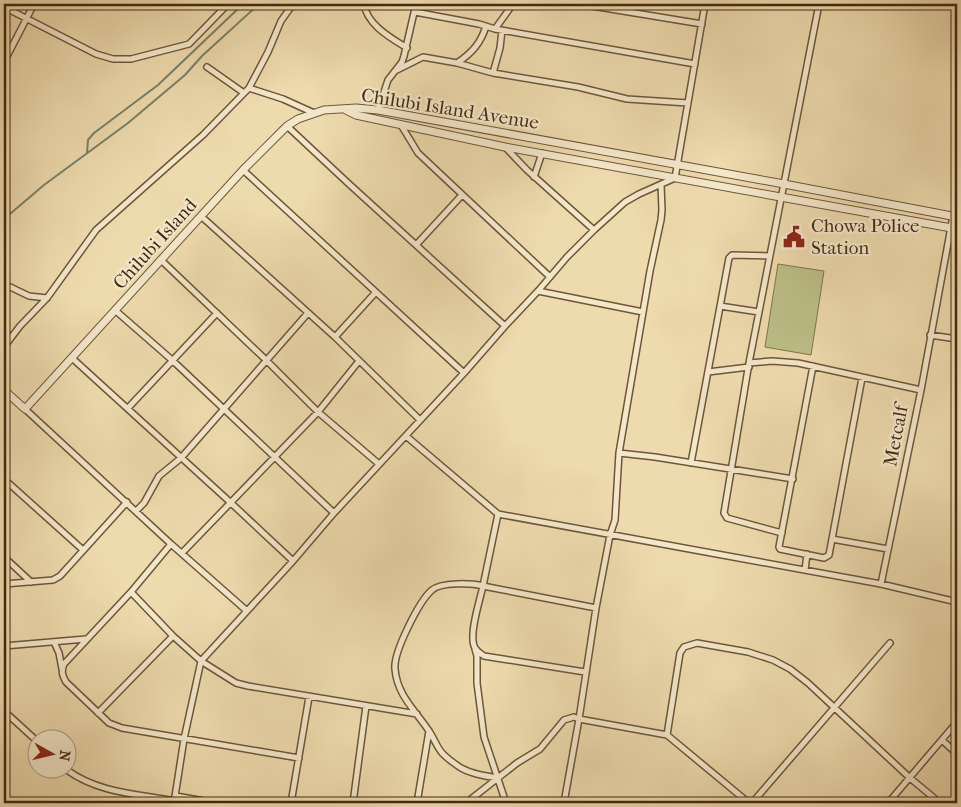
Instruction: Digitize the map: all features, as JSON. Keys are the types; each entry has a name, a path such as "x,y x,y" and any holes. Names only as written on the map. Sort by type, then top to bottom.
{"street":[{"path":"4,62 34,4"},
{"path":"4,7 96,54 113,59 131,59 189,44 228,4"},
{"path":"4,347 47,298 96,230 203,134 249,88 268,52 281,21 293,4"},
{"path":"364,4 368,15 375,25 407,48"},
{"path":"378,110 388,80 402,62 407,48 416,4"},
{"path":"495,29 513,4"},
{"path":"580,4 702,24"},
{"path":"175,800 184,739 200,661 594,230 625,202 638,194 675,178 705,4"},
{"path":"782,533 748,525 725,516 749,365 819,4"},
{"path":"415,12 495,29 695,64"},
{"path":"457,63 470,54 477,46 486,26"},
{"path":"493,72 500,48 502,30"},
{"path":"396,71 423,57 493,72 578,86 627,99 688,103"},
{"path":"207,67 244,93"},
{"path":"249,88 314,113"},
{"name":"Chilubi Island Avenue","path":"345,110 356,108 378,110 955,216"},
{"name":"Chilubi Island","path":"26,409 244,170 287,126 324,110 345,110"},
{"name":"Chilubi Island Avenue","path":"345,110 356,115 505,146 954,228"},
{"path":"401,124 418,153 550,277"},
{"path":"287,126 505,326"},
{"path":"505,146 534,177 594,230"},
{"path":"534,177 542,153"},
{"path":"244,170 464,373"},
{"path":"564,803 596,608 610,535 615,520 619,453 661,215 661,185"},
{"path":"416,245 462,195"},
{"name":"Metcalf","path":"881,584 955,216"},
{"path":"202,217 335,337 420,420"},
{"path":"691,463 730,256 770,256"},
{"path":"161,260 318,412 379,464"},
{"path":"4,284 29,296 47,298"},
{"path":"538,291 643,312"},
{"path":"335,337 376,292"},
{"path":"720,306 759,312"},
{"path":"116,311 172,360 334,513"},
{"path":"128,408 217,313"},
{"path":"136,511 144,503 159,476 181,458 308,313"},
{"path":"930,335 957,339"},
{"path":"72,358 293,561"},
{"path":"182,553 318,412 359,361"},
{"path":"708,372 785,361 920,390"},
{"path":"813,366 780,549 827,557 862,378"},
{"path":"4,390 171,544 247,611"},
{"path":"406,436 498,514 881,584 957,602"},
{"path":"619,453 792,479"},
{"path":"4,479 83,550"},
{"path":"4,584 53,580 60,576 127,502"},
{"path":"498,514 473,631 484,737 506,803"},
{"path":"832,538 888,549"},
{"path":"62,669 64,664 131,592 171,544"},
{"path":"805,570 807,554"},
{"path":"4,557 31,582"},
{"path":"498,778 476,774 463,769 442,754 429,731 402,696 394,667 402,641 414,614 432,589 473,583 596,608"},
{"path":"131,592 200,661 236,683 417,714"},
{"path":"98,713 173,636"},
{"path":"4,646 86,639"},
{"path":"54,642 59,653 62,674 66,682 109,723 122,728 299,758"},
{"path":"667,735 680,653 684,647 697,643 748,652 774,660 790,669 808,683 910,778 940,803"},
{"path":"466,803 517,763 540,750 564,720 574,716 579,719 667,735 750,803 890,643"},
{"path":"475,649 484,656 585,672"},
{"path":"292,803 309,697"},
{"path":"353,803 366,706"},
{"path":"4,711 28,733"},
{"path":"888,803 957,722"},
{"path":"417,803 429,731"},
{"path":"942,740 957,754"},
{"path":"78,777 92,785 110,790 175,800 215,803"},
{"path":"4,797 11,803"}],"green space":[{"path":"778,264 824,271 811,355 765,347"}],"waterway":[{"path":"87,153 88,140 94,133 158,85 243,4"},
{"path":"4,219 44,185 128,123 185,75 202,56 259,4"}],"place":[{"name":"Chowa Police Station","path":"794,237"}]}
